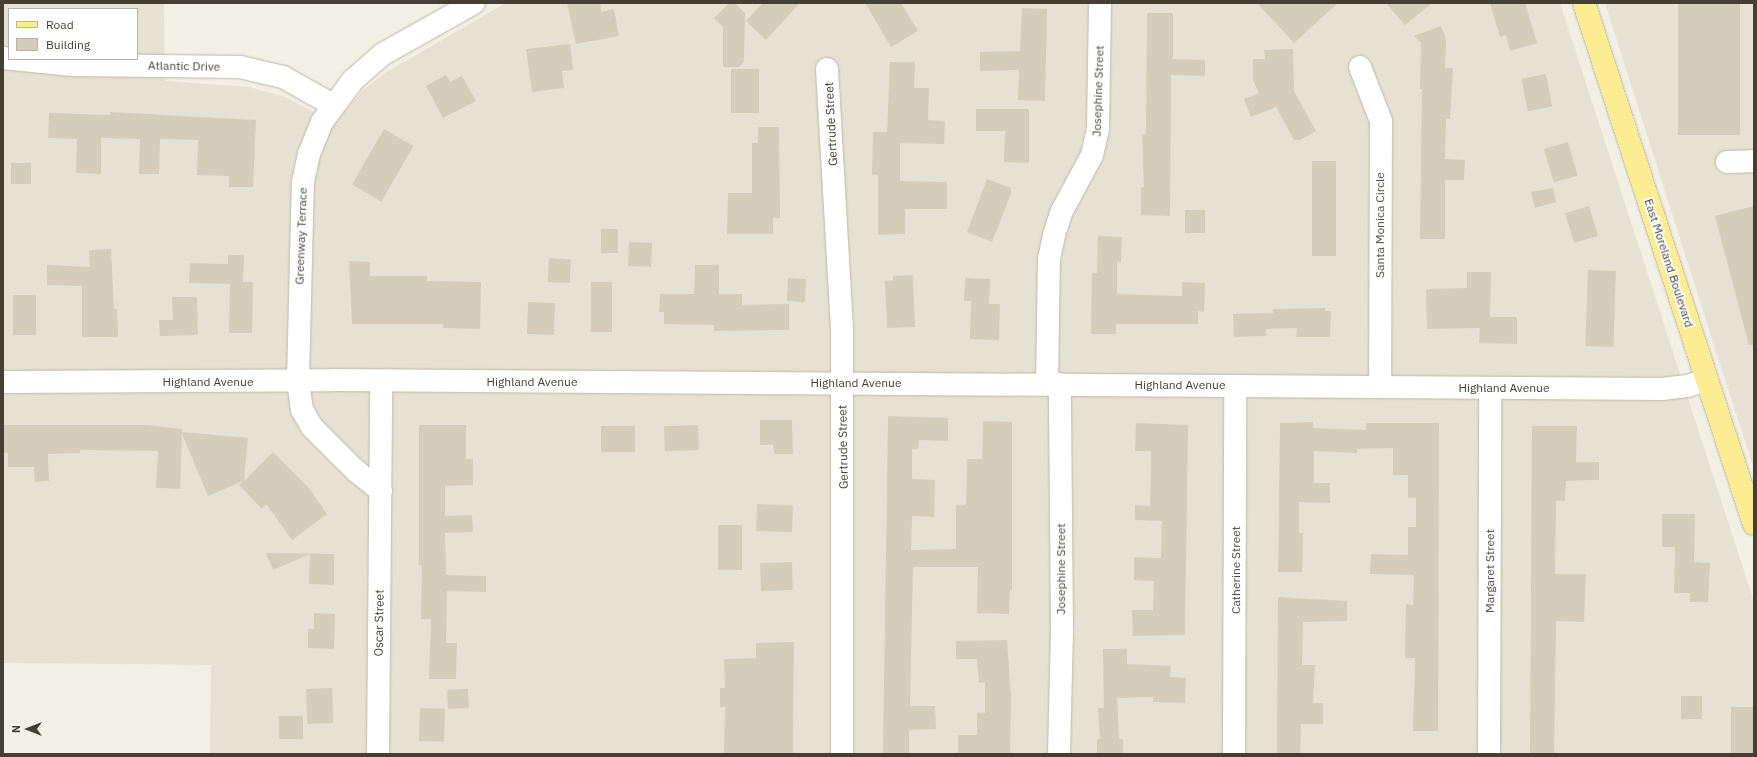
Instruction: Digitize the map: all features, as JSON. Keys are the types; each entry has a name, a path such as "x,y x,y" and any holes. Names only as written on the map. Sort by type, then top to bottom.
{"main road":[{"name":"East Moreland Boulevard","path":"1584,3 1754,523"}],"street":[{"name":"Greenway Terrace","path":"298,381 303,182 309,154 333,105 353,80 383,54 474,3"},
{"name":"Josephine Street","path":"1059,754 1062,632 1049,259 1054,235 1062,211 1092,155 1098,129 1100,3"},
{"name":"Atlantic Drive","path":"23,60 72,65 240,67 283,77 333,105"},
{"name":"Santa Monica Circle","path":"1360,67 1381,121 1380,387"},
{"name":"Gertrude Street","path":"828,69 843,383 842,754"},
{"path":"1727,162 1754,161"},
{"name":"Highland Avenue","path":"3,382 381,381 1054,384 1662,389 1688,386 1707,379"},
{"path":"298,381 302,410 312,427 356,471 381,491"},
{"name":"Oscar Street","path":"378,754 381,381"},
{"name":"Catherine Street","path":"1234,754 1235,386"},
{"name":"Margaret Street","path":"1489,754 1490,388"}],"shaded area":[{"path":"3,3 164,3 165,81 250,87 285,97 335,123 362,91 385,73 506,3 1560,3 1754,602 1754,754 210,754 211,665 3,663"},
{"path":"1605,3 1754,3 1754,469 1710,333"}],"building":[{"path":"567,3 600,3 601,12 614,9 619,36 576,44"},
{"path":"729,3 735,3 745,13 744,62 739,67 723,67 723,27 714,18"},
{"path":"763,3 800,3 766,40 746,21"},
{"path":"865,3 901,3 918,31 891,47"},
{"path":"1257,3 1338,3 1294,43"},
{"path":"1386,3 1432,3 1405,25"},
{"path":"1490,3 1525,3 1537,43 1510,51 1506,35 1500,37"},
{"path":"1678,3 1740,3 1740,135 1678,135"},
{"path":"1022,8 1047,9 1045,101 1018,100 1019,70 980,71 980,52 1020,51"},
{"path":"1147,13 1173,13 1173,59 1205,60 1205,76 1171,75 1170,216 1141,215 1141,187 1144,187 1142,135 1146,134"},
{"path":"1441,26 1446,39 1445,68 1453,68 1450,119 1446,119 1445,159 1465,160 1464,180 1445,180 1445,239 1420,239 1422,89 1420,89 1421,43 1414,36"},
{"path":"570,44 573,70 562,71 564,88 532,92 526,49"},
{"path":"1293,49 1294,91 1316,131 1300,140 1294,140 1276,107 1251,117 1244,99 1259,93 1253,80 1253,59 1265,59 1264,50"},
{"path":"890,62 915,62 914,88 929,88 928,120 945,121 944,144 900,143 900,181 947,182 947,209 905,209 905,234 878,235 878,175 872,175 873,132 887,132"},
{"path":"731,69 759,69 759,113 731,113"},
{"path":"1546,74 1552,106 1528,111 1521,79"},
{"path":"446,75 450,82 462,76 476,101 443,118 426,86"},
{"path":"976,109 1029,109 1029,163 1004,162 1005,131 976,131"},
{"path":"110,112 256,120 253,187 229,187 229,176 197,175 198,140 160,139 159,174 139,174 140,139 101,138 101,174 76,173 77,139 48,138 49,113 110,115"},
{"path":"758,127 779,127 780,218 773,218 773,234 727,234 728,193 752,193 752,143 758,143"},
{"path":"384,129 413,146 381,201 352,184"},
{"path":"1568,142 1578,176 1554,183 1544,149"},
{"path":"1312,161 1336,161 1336,256 1312,256"},
{"path":"11,163 31,163 31,184 11,184"},
{"path":"987,179 1011,188 1011,194 992,242 967,232"},
{"path":"1553,188 1556,202 1535,208 1531,192"},
{"path":"1589,206 1598,236 1574,243 1565,213"},
{"path":"1754,206 1754,345 1749,345 1715,216"},
{"path":"1185,210 1205,210 1205,233 1185,233"},
{"path":"601,229 618,229 618,253 601,253"},
{"path":"1098,236 1122,237 1121,262 1117,262 1117,294 1182,296 1182,282 1205,283 1204,312 1198,311 1198,324 1116,324 1116,334 1091,334 1092,273 1097,273"},
{"path":"629,242 652,243 651,267 628,266"},
{"path":"111,249 114,309 117,309 118,337 82,337 82,286 47,285 47,265 90,267 89,250"},
{"path":"228,255 244,255 243,282 253,282 252,333 229,333 230,284 189,283 190,263 228,264"},
{"path":"549,258 571,259 570,283 548,282"},
{"path":"349,261 370,262 370,276 427,276 427,281 481,282 480,329 443,328 443,324 352,324"},
{"path":"695,265 719,265 719,294 742,294 742,305 789,304 789,330 714,331 714,325 664,324 664,312 659,312 660,294 694,294"},
{"path":"1588,270 1616,271 1613,347 1585,346"},
{"path":"1467,272 1491,272 1490,317 1517,317 1517,344 1479,343 1480,328 1427,329 1426,289 1467,288"},
{"path":"913,275 915,327 887,328 885,281 893,280 893,276"},
{"path":"788,278 806,279 805,302 787,301"},
{"path":"965,278 990,279 989,304 1000,304 999,340 970,339 971,301 964,301"},
{"path":"591,282 612,282 612,332 591,332"},
{"path":"13,295 36,295 36,335 13,335"},
{"path":"172,297 197,297 198,335 160,336 159,320 173,320"},
{"path":"528,302 555,303 554,335 527,334"},
{"path":"1325,308 1325,311 1331,311 1330,337 1296,337 1297,328 1266,329 1266,336 1234,337 1233,314 1273,313 1272,309"},
{"path":"888,416 948,418 948,441 919,440 918,449 912,449 912,479 935,480 934,517 912,516 911,550 956,549 956,505 966,505 967,459 982,459 983,421 1012,422 1012,590 1010,590 1009,614 977,613 978,567 913,567 910,706 935,706 936,729 909,730 909,754 883,754"},
{"path":"760,420 792,420 793,454 774,454 773,445 760,445"},
{"path":"1313,422 1313,428 1366,430 1366,423 1439,423 1438,731 1413,731 1415,658 1405,658 1406,604 1413,605 1414,575 1370,574 1371,554 1408,555 1408,527 1416,527 1416,498 1408,498 1408,475 1393,475 1393,448 1357,449 1357,453 1314,451 1314,483 1330,483 1330,503 1299,502 1299,533 1303,533 1302,572 1278,572 1280,423"},
{"path":"1136,423 1188,425 1185,635 1133,636 1132,610 1153,610 1154,581 1134,580 1134,557 1161,558 1162,521 1135,520 1135,505 1150,506 1151,451 1135,451"},
{"path":"3,425 147,425 182,429 182,432 248,438 244,481 273,452 309,488 327,514 292,540 266,504 262,509 239,485 243,481 208,496 182,434 180,489 156,488 158,451 80,450 80,453 48,454 49,481 35,482 34,467 8,467 8,453 3,453"},
{"path":"419,425 466,425 466,459 473,459 473,485 445,486 445,516 472,515 473,532 445,533 446,575 486,576 486,592 447,591 446,643 457,643 456,679 429,679 431,619 421,619 422,565 419,565"},
{"path":"698,425 699,450 665,451 664,426"},
{"path":"601,426 635,426 635,452 601,452"},
{"path":"1532,426 1577,426 1576,462 1599,462 1599,480 1566,481 1565,501 1556,501 1555,574 1586,574 1584,622 1556,621 1554,754 1530,754"},
{"path":"757,504 793,505 792,532 756,531"},
{"path":"1662,514 1695,514 1694,562 1710,563 1708,602 1690,602 1690,593 1674,593 1675,547 1662,547"},
{"path":"718,525 742,525 742,570 718,570"},
{"path":"266,553 334,554 334,585 309,584 310,554 273,570"},
{"path":"792,562 793,590 761,591 760,563"},
{"path":"1278,597 1347,601 1347,621 1303,622 1302,665 1315,665 1313,703 1323,703 1323,724 1301,724 1300,754 1277,754"},
{"path":"314,613 335,614 334,649 308,648 308,629 314,629"},
{"path":"1007,640 1011,696 1010,754 958,754 958,735 977,735 977,713 985,713 985,682 979,683 977,659 956,659 956,641"},
{"path":"794,642 793,754 724,754 725,707 720,707 720,688 725,688 724,659 756,658 756,643"},
{"path":"1103,649 1127,649 1127,664 1171,666 1170,677 1186,678 1185,703 1153,702 1153,697 1117,698 1119,739 1123,739 1123,754 1097,754 1097,739 1100,739 1098,708 1104,708"},
{"path":"332,688 333,723 307,724 306,689"},
{"path":"468,689 469,708 448,709 447,690"},
{"path":"1681,696 1702,696 1702,719 1681,719"},
{"path":"1731,707 1753,707 1753,754 1731,754"},
{"path":"420,708 445,709 444,742 419,741"},
{"path":"279,716 303,716 303,739 279,739"}]}
